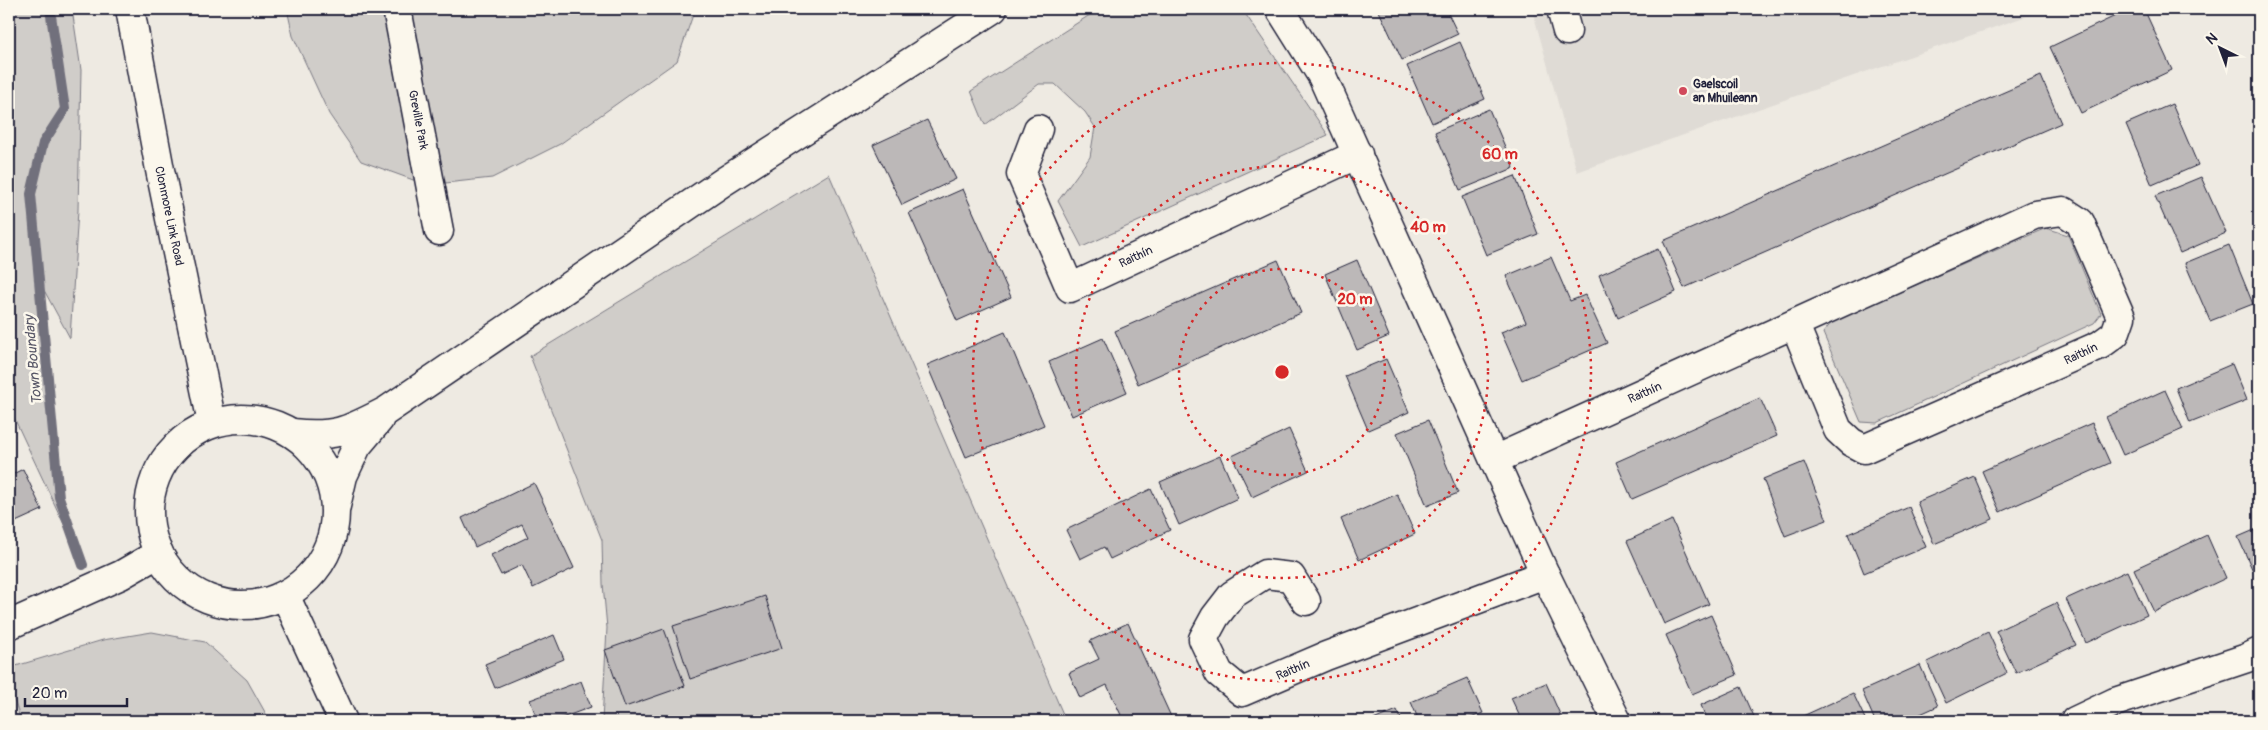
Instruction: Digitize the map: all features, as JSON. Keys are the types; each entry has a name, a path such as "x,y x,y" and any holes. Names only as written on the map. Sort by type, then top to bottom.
{"street":[{"name":"Clonmore Link Road","path":"130,9 160,170 212,423"},
{"name":"Greville Park","path":"397,9 439,230"},
{"path":"292,433 319,436 349,430 386,411 739,172 993,9"},
{"path":"1280,9 1322,76 1545,574 1617,721"},
{"name":"Raithín","path":"1038,129 1021,174 1070,288 1358,154"},
{"name":"Raithín","path":"1494,460 2034,216 2063,211 2080,222 2121,317 2115,334 2100,346 1864,449 1851,442 1838,430 1796,325"},
{"path":"336,506 332,484 323,464 310,447 292,433 267,422 240,418 212,423 189,435 169,453 156,476 149,502 150,528 159,553 176,577 199,594 227,604 257,604 285,595 307,579 324,558 334,533 336,506 343,476 357,446 386,411"},
{"path":"9,624 121,575 159,553"},
{"name":"Raithín","path":"1306,601 1291,577 1265,574 1232,594 1202,638 1219,673 1242,692 1326,656 1545,574"},
{"path":"285,595 343,721"},
{"path":"2075,721 2115,702 2247,658 2259,652"}],"shaded area":[{"path":"9,9 72,9 81,70 78,210 70,338 39,281 59,497 83,565 9,407"},
{"path":"287,9 695,9 677,61 560,144 492,178 427,185 361,161 329,114 293,36"},
{"path":"1099,9 1242,9 1328,135 1082,247 1058,201 1090,157 1095,127 1085,112 1055,84 1039,84 985,125 971,91"},
{"name":"Gaelscoil an Mhuileann","path":"1532,9 2047,9 1577,172"},
{"path":"829,174 1066,721 602,721 607,628 602,540 530,356"},
{"path":"2046,228 2068,235 2101,314 2094,323 1877,423 1861,422 1823,333 1832,322"},
{"path":"152,632 205,642 247,680 270,721 21,721 9,684 9,668 103,640"}],"building":[{"path":"1378,9 1446,9 1458,34 1402,60"},
{"path":"2130,9 2144,9 2172,70 2081,113 2050,47"},
{"path":"1460,42 1485,99 1432,123 1407,66"},
{"path":"2041,76 2061,123 1684,288 1663,241"},
{"path":"2172,104 2198,165 2152,185 2126,124"},
{"path":"1489,109 1514,168 1460,190 1435,132"},
{"path":"927,120 956,179 902,205 873,145"},
{"path":"1515,176 1538,234 1486,255 1462,197"},
{"path":"2201,177 2226,233 2180,253 2155,196"},
{"path":"963,189 1011,297 957,321 909,213"},
{"path":"2229,245 2253,304 2210,321 2185,263"},
{"path":"1658,249 1676,292 1618,318 1599,275"},
{"path":"1551,257 1570,301 1585,295 1607,343 1522,380 1501,332 1526,322 1506,276"},
{"path":"1278,260 1301,313 1138,384 1115,331"},
{"path":"1357,260 1389,336 1357,350 1325,274"},
{"path":"1005,332 1044,425 966,457 927,365"},
{"path":"1103,338 1127,392 1072,416 1049,362"},
{"path":"1386,359 1409,412 1368,430 1345,376"},
{"path":"2232,364 2247,400 2190,423 2176,388"},
{"path":"2165,390 2183,429 2123,455 2106,417"},
{"path":"1760,398 1777,436 1632,499 1616,462"},
{"path":"1428,420 1458,493 1427,506 1397,433"},
{"path":"2092,423 2110,463 2000,512 1982,471"},
{"path":"1289,429 1308,471 1252,497 1232,456"},
{"path":"1220,456 1238,498 1179,525 1160,482"},
{"path":"1804,462 1827,520 1785,536 1763,479"},
{"path":"23,469 42,510 9,525 9,476"},
{"path":"1975,477 1993,519 1934,544 1917,502"},
{"path":"534,483 574,568 533,588 522,565 501,575 491,555 528,537 522,524 475,547 462,518"},
{"path":"1151,489 1170,530 1110,559 1104,547 1080,559 1066,530"},
{"path":"1397,494 1415,534 1359,560 1341,519"},
{"path":"1909,507 1926,547 1864,573 1848,534"},
{"path":"1672,520 1709,604 1664,624 1627,541"},
{"path":"2259,528 2259,569 2253,571 2238,537"},
{"path":"2207,535 2226,578 2154,612 2134,569"},
{"path":"2127,571 2147,615 2086,643 2066,599"},
{"path":"765,596 782,648 690,679 673,626"},
{"path":"2056,603 2076,645 2016,673 1996,631"},
{"path":"1711,615 1737,675 1692,694 1666,635"},
{"path":"1128,623 1173,721 1107,721 1121,715 1107,685 1080,698 1069,673 1099,659 1090,641"},
{"path":"664,629 685,686 625,707 605,650"},
{"path":"1988,632 2007,673 1946,703 1927,662"},
{"path":"554,635 564,659 495,688 485,664"},
{"path":"1920,665 1938,706 1905,721 1875,721 1862,691"},
{"path":"1467,678 1483,713 1464,721 1419,721 1411,702"},
{"path":"581,681 591,707 554,721 538,721 530,700"},
{"path":"1546,683 1563,721 1522,721 1511,698"},
{"path":"1741,687 1756,721 1707,721 1701,705"},
{"path":"1853,693 1866,721 1792,721"},
{"path":"1397,710 1402,721 1371,721"}],"waterway":[{"name":"Town Boundary","path":"50,9 65,109 43,143 31,194 59,497 83,565"}],"place":[{"name":"Gaelscoil an Mhuileann","path":"1683,91"}]}
